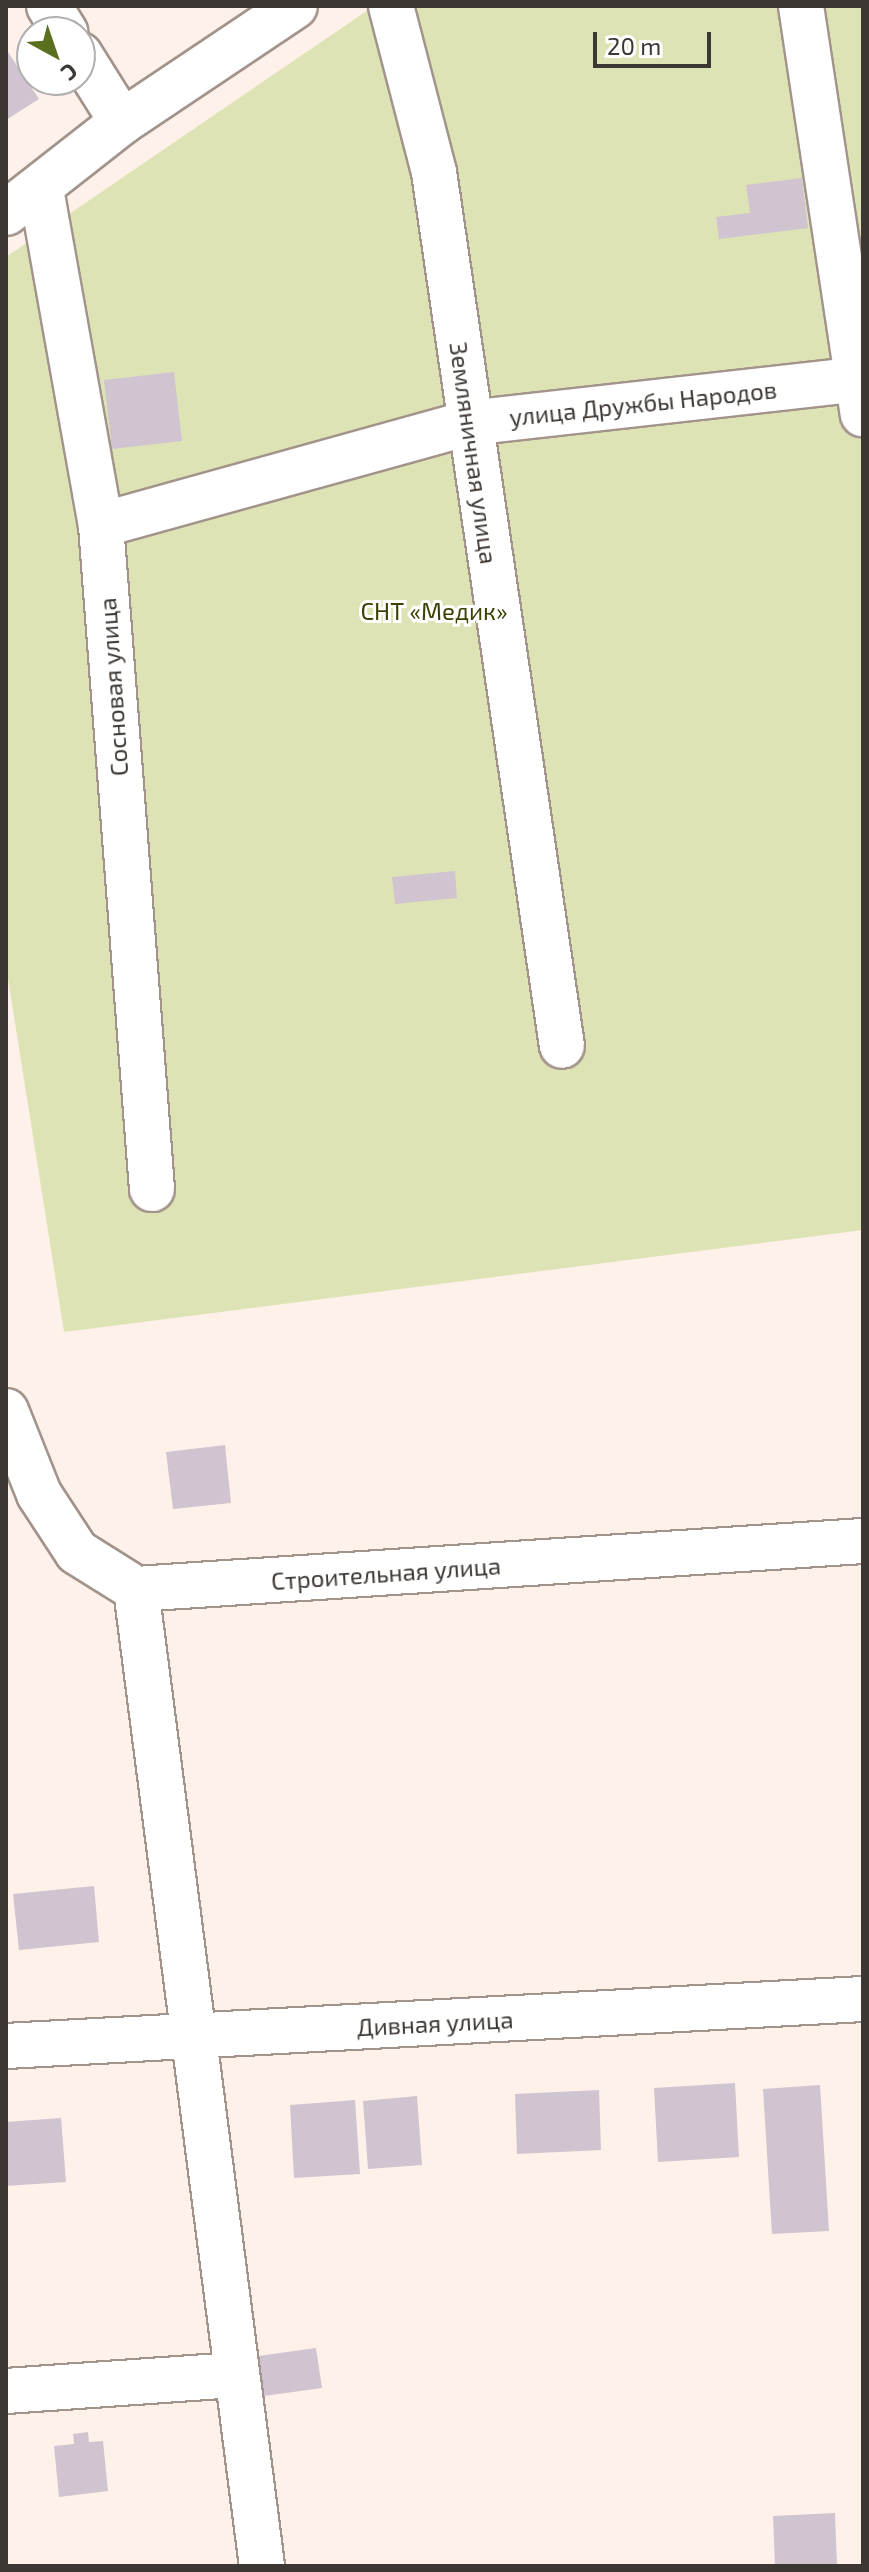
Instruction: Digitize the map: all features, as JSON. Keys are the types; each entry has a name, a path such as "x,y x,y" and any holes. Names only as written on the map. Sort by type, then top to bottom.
{"street":[{"path":"23,201 122,122 295,6"},
{"name":"Земляничная улица","path":"391,6 434,172 562,1046"},
{"path":"801,6 862,391"},
{"path":"96,81 122,122"},
{"name":"Сосновая улица","path":"23,201 101,525 152,1189"},
{"name":"улица Дружбы Народов","path":"101,525 469,423 862,391"},
{"path":"6,1411 39,1494 77,1552 136,1589 190,2037 262,2566"},
{"name":"Строительная улица","path":"136,1589 863,1541"},
{"name":"Дивная улица","path":"6,2046 863,1999"},
{"path":"6,2391 236,2375"}],"green space":[{"name":"СНТ «Медик»","path":"374,6 863,6 863,1230 64,1332 6,966 6,257"}],"building":[{"path":"6,49 16,64 16,96 37,96 39,99 6,120"},
{"path":"802,178 808,228 719,239 716,217 750,213 746,185"},
{"path":"174,372 182,441 112,449 104,380"},
{"path":"455,871 457,898 395,904 392,877"},
{"path":"225,1445 231,1503 173,1509 166,1452"},
{"path":"94,1886 99,1942 19,1950 13,1894"},
{"path":"735,2083 739,2157 658,2162 654,2088"},
{"path":"820,2085 829,2231 772,2234 763,2089"},
{"path":"599,2090 601,2150 517,2154 515,2094"},
{"path":"417,2096 422,2165 368,2169 363,2101"},
{"path":"355,2100 360,2174 294,2178 290,2105"},
{"path":"61,2118 66,2182 6,2186 6,2122"},
{"path":"316,2348 322,2388 264,2396 258,2356"},
{"path":"88,2432 89,2442 103,2441 108,2491 59,2497 54,2446 74,2444 73,2434"},
{"path":"835,2513 837,2566 775,2566 773,2516"}]}
